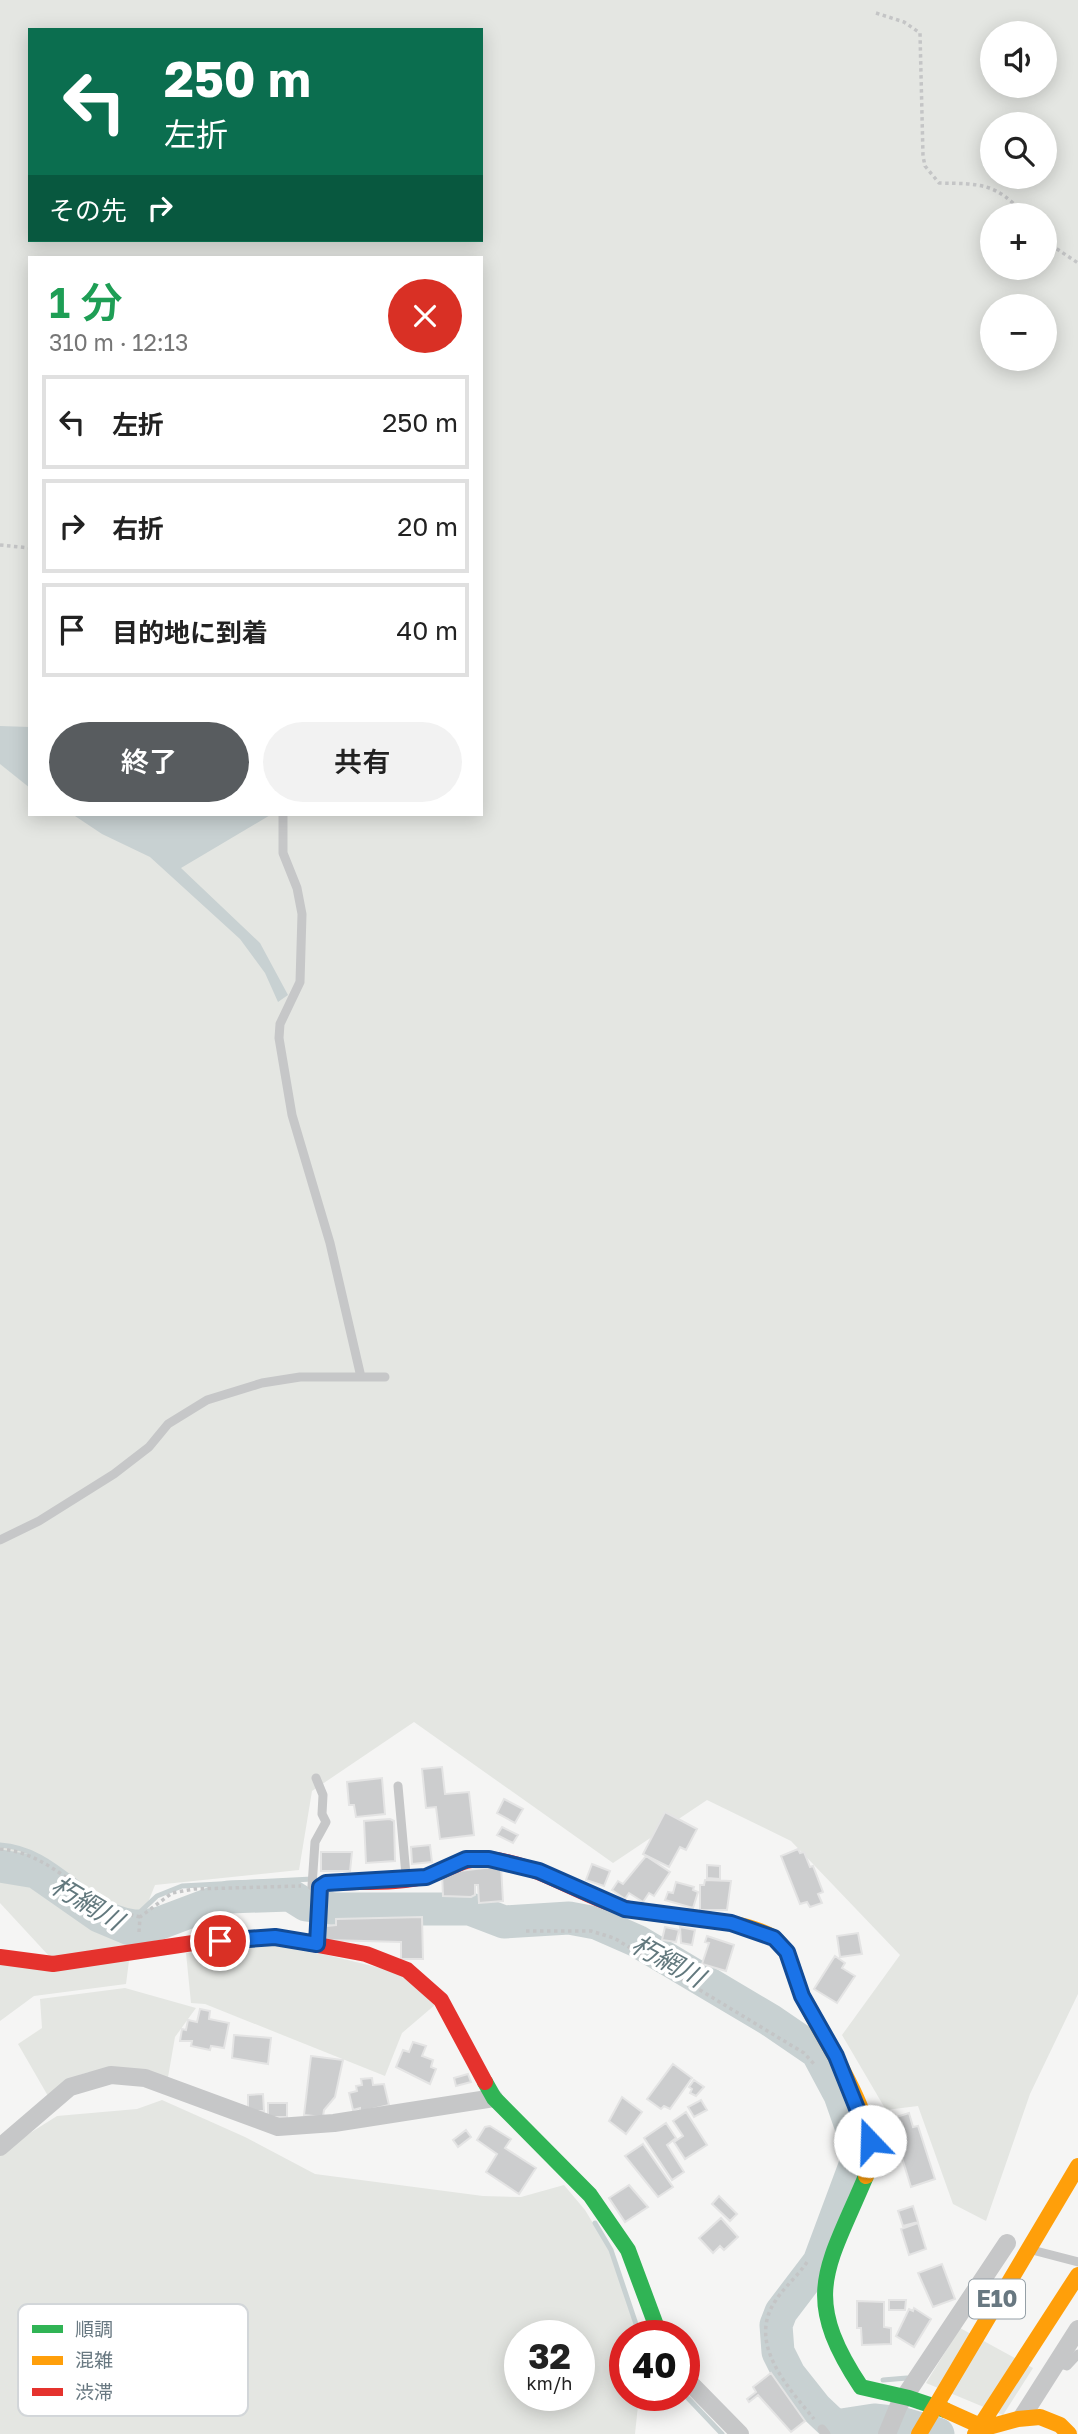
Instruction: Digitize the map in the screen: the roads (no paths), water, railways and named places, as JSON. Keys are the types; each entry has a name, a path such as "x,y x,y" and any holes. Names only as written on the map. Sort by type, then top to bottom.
{"main road":[{"path":"317,1944 315,1892 326,1883 406,1875 426,1877 466,1859 489,1859 539,1871 625,1909 731,1923 774,1938 787,1952 802,1996 836,2056 870,2141 869,2169 823,2282 824,2321 830,2340 861,2388 951,2411 985,2428 1022,2417 1050,2418 1069,2434"},
{"path":"0,1957 53,1964 193,1943 275,1937 366,1954 407,1970 441,2000 494,2098 590,2195 628,2250 654,2320"},
{"name":"E10","path":"919,2434 1078,2166"},
{"name":"E10","path":"975,2434 1078,2275"}],"street":[{"path":"0,2147 70,2087 111,2075 145,2078 278,2127 334,2123 494,2098"},
{"path":"887,2434 903,2400 1007,2243"},
{"path":"1022,2417 1078,2329"},
{"path":"700,2393 740,2434"}],"lane":[{"path":"284,816 283,853 297,888 302,914 300,982 280,1024 279,1038 292,1115 330,1242 361,1377"},
{"path":"0,1540 39,1521 114,1474 149,1447 168,1424 207,1400 262,1382 300,1377 385,1377"},
{"path":"315,1892 315,1842 326,1822 323,1795 316,1777"},
{"path":"398,1786 406,1875"},
{"path":"1007,2243 1078,2262"},
{"path":"1057,2363 1067,2366 1078,2354"}],"waterway":[{"path":"0,1845 38,1856 100,1899 135,1912 140,1912 157,1896 182,1886 312,1879"},
{"name":"朽網川","path":"0,1866 36,1872 99,1916 130,1929 160,1923 229,1897 290,1895 306,1905 336,1909 470,1909 504,1922 569,1918 596,1923 637,1941 770,2020 817,2052 840,2095 860,2152 819,2262 781,2312 776,2325 778,2352 789,2374 816,2408 835,2426 874,2420 901,2423 938,2434"},
{"path":"595,2223 611,2250 635,2320"},
{"path":"883,2380 907,2378"},
{"path":"700,2411 722,2434"}]}
